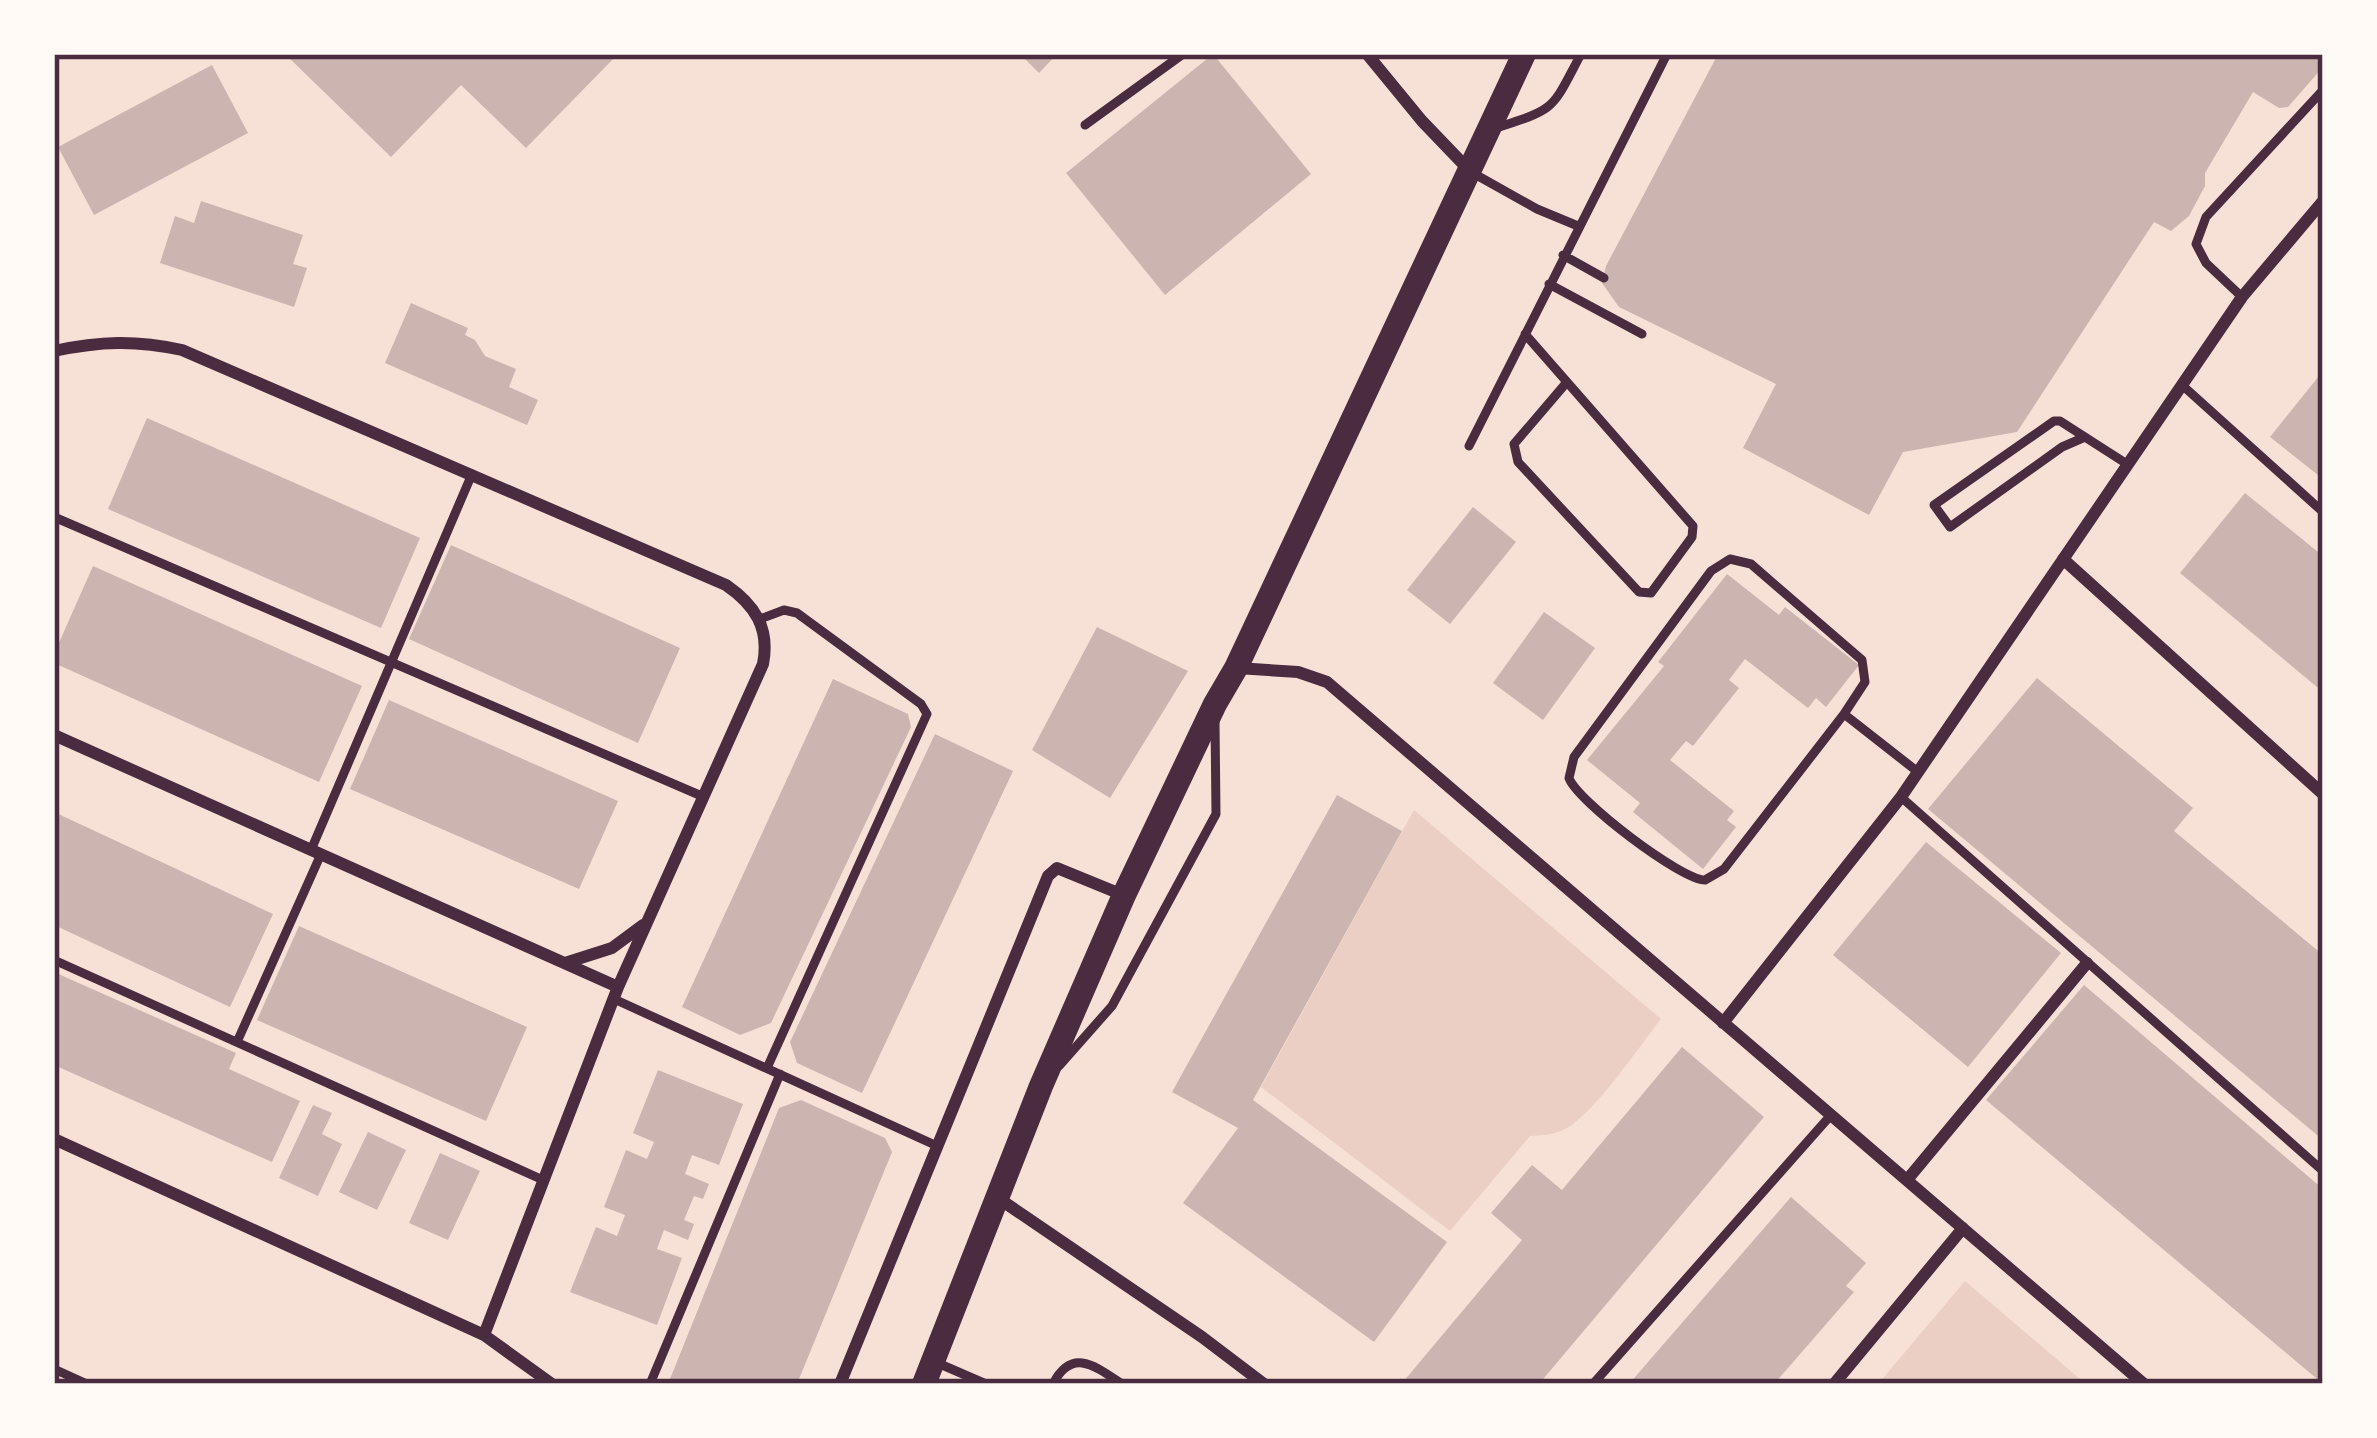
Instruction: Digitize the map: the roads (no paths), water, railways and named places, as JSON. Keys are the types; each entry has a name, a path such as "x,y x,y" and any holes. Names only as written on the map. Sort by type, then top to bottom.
{"main road":[{"path":"929,1372 1041,1086 1124,896 1524,54"}],"street":[{"path":"1367,54 1470,171"},
{"path":"1723,1023 1900,797 2242,297 2323,201"},
{"path":"54,351 93,342 136,340 182,350 727,585 760,619 765,632 763,664 616,993 484,1335"},
{"path":"2063,560 2323,794"},
{"path":"1236,668 1298,672 1327,682 2144,1384"},
{"path":"54,735 564,963 616,993"},
{"path":"840,1384 1048,876 1057,868 1068,869 1124,896"},
{"path":"564,963 611,948 647,922"},
{"path":"1906,1180 2087,963"},
{"path":"54,1139 484,1335 552,1384"},
{"path":"998,1198 1264,1384"},
{"path":"1834,1384 1963,1228"}],"lane":[{"path":"1085,125 1183,54"},
{"path":"1490,130 1544,113 1554,105 1582,54"},
{"path":"1469,446 1667,54"},
{"path":"2242,297 2206,263 2196,244 2206,217 2323,90"},
{"path":"1470,171 1578,226"},
{"path":"1563,256 1604,278"},
{"path":"1550,284 1642,334"},
{"path":"1525,334 1694,526 1692,537 1651,593 1640,592 1518,462 1514,445 1567,382"},
{"path":"2182,386 2323,512"},
{"path":"2085,437 2062,447 1950,527 1934,505 2054,422 2060,421 2085,437 2127,464"},
{"path":"237,1042 472,474"},
{"path":"54,517 704,797"},
{"path":"1730,560 1751,564 1862,660 1865,682 1844,714 1724,869 1705,880 1684,875 1649,849 1580,797 1569,778 1574,757 1697,590 1720,563 1730,560"},
{"path":"760,619 784,610 797,613 921,704 927,714 767,1068"},
{"path":"1041,1086 1112,1006 1216,814 1215,704"},
{"path":"1844,714 1918,772"},
{"path":"1900,797 2323,1171"},
{"path":"54,960 542,1180"},
{"path":"616,993 935,1145"},
{"path":"650,1384 780,1074"},
{"path":"1593,1384 1831,1115"},
{"path":"1052,1384 1074,1360 1088,1361 1122,1384"},
{"path":"54,1369 87,1384"},
{"path":"929,1372 986,1384"}]}
